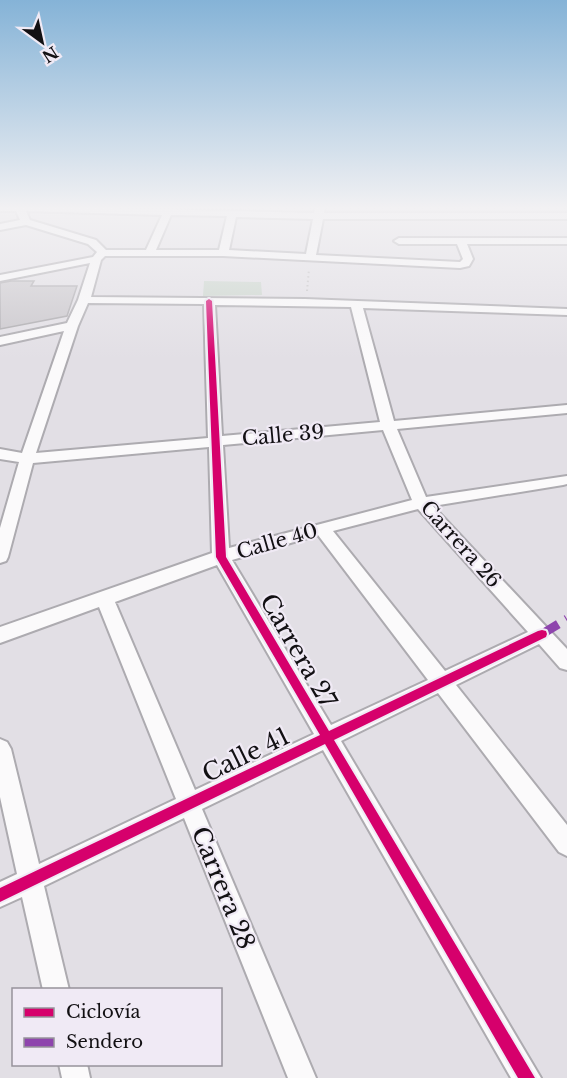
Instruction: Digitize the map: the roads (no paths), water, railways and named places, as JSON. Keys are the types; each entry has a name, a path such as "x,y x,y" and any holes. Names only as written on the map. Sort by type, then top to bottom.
{"street":[{"path":"0,278 89,258"},
{"path":"0,557 27,459 72,326 84,300 98,258"},
{"path":"349,258 460,265 467,262 466,258"},
{"path":"84,300 305,302 567,312"},
{"name":"Carrera 27","path":"209,301 221,557 527,1078"},
{"name":"Carrera 26","path":"356,304 388,425 421,503 567,662"},
{"path":"0,341 72,326"},
{"name":"Calle 39","path":"0,454 27,459 567,409"},
{"name":"Calle 40","path":"0,635 221,557 322,528 421,503 562,480"},
{"path":"322,528 567,844"},
{"name":"Carrera 28","path":"104,597 302,1078"},
{"name":"Calle 41","path":"0,895 542,634"},
{"path":"0,749 56,988"}]}
